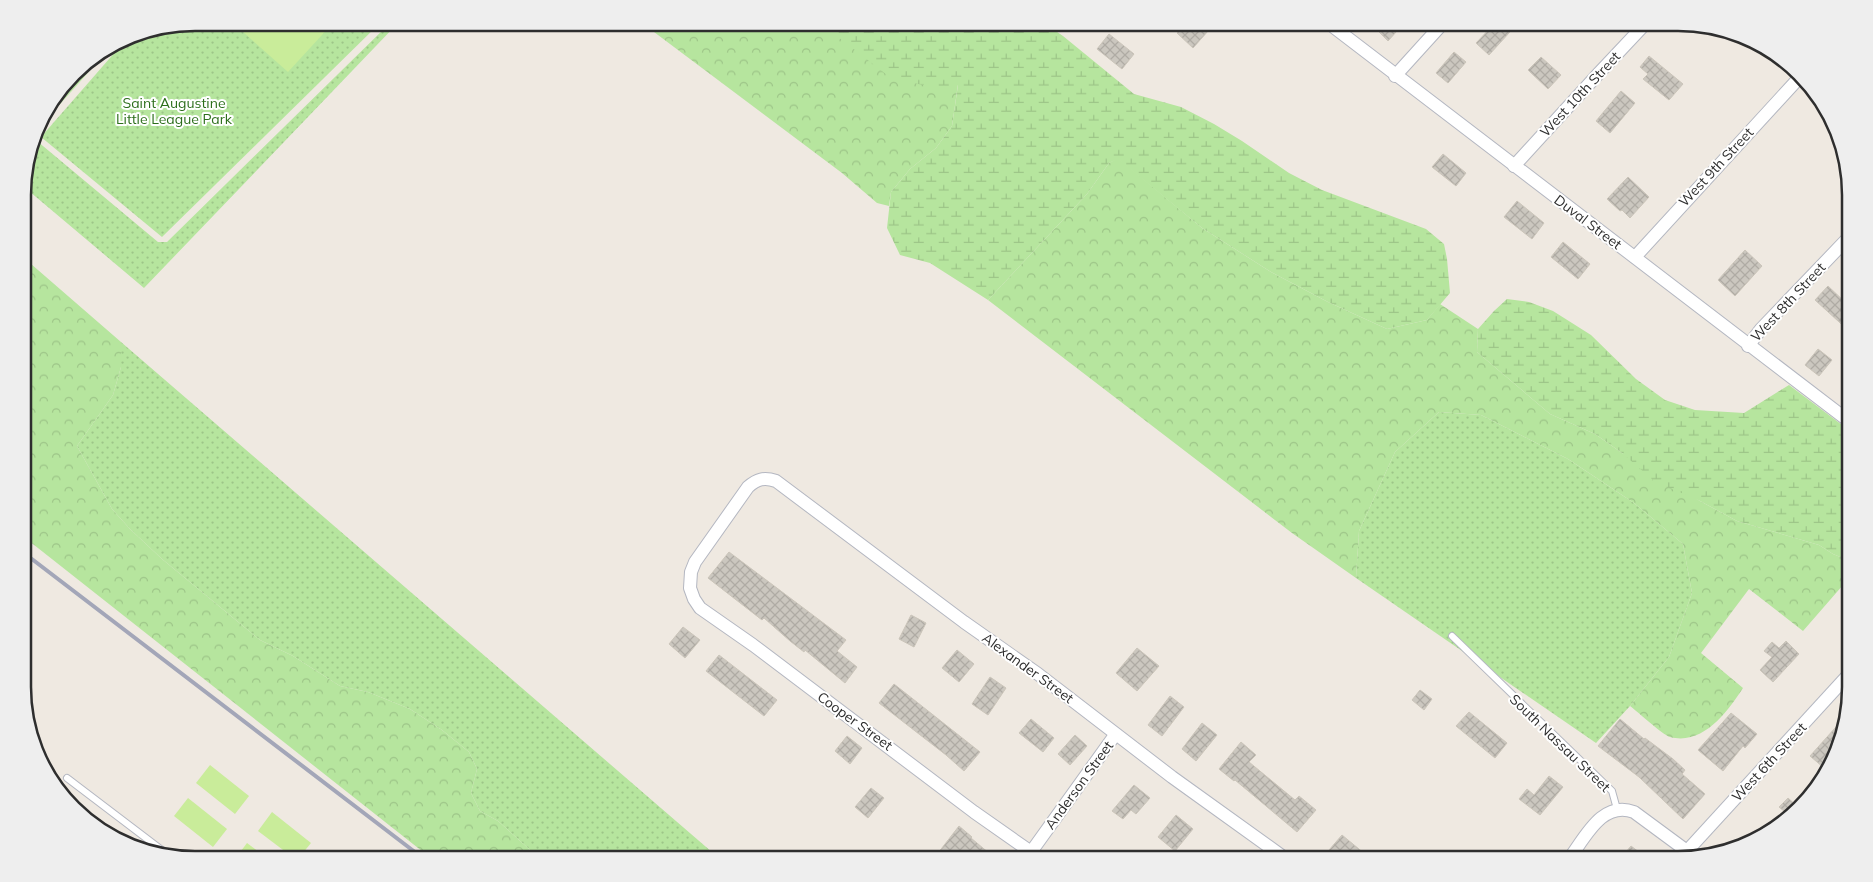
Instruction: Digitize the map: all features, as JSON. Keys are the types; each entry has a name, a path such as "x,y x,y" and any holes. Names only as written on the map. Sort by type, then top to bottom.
{"street":[{"name":"Duval Street","path":"1339,31 1842,416"},
{"path":"1395,76 1436,31"},
{"name":"West 10th Street","path":"1514,166 1639,31"},
{"name":"West 9th Street","path":"1635,257 1796,81"},
{"name":"West 8th Street","path":"1748,346 1842,245"},
{"name":"Cooper Street","path":"770,478 759,479 748,487 695,562 689,583 694,599 700,608 753,644 974,812 1021,850"},
{"name":"Alexander Street","path":"770,478 776,480 964,622 1038,674 1115,735 1274,850"},
{"name":"West 6th Street","path":"1695,849 1842,682"},
{"name":"Anderson Street","path":"1032,850 1115,735"},
{"path":"1576,850 1601,817 1617,809"},
{"name":"South Nassau Street","path":"1617,809 1634,812 1686,850"}],"lane":[{"name":"South Nassau Street","path":"1452,636 1519,704 1612,792 1617,809"},
{"path":"67,778 155,846"}],"green space":[{"path":"1056,31 1134,94 1181,107 1242,141 1289,173 1322,190 1426,229 1444,244 1450,293 1427,320 1387,329 1328,302 1271,272 1202,228 1118,159 1109,163 1087,194 988,300 930,263 900,255 887,228 891,192 910,169 936,148 952,126 958,85 941,89 891,78 831,32"},
{"name":"Saint Augustine Little League Park","path":"184,32 371,32 162,237 42,138 115,52 142,40 163,34"},
{"path":"243,32 325,32 288,72"},
{"path":"381,32 390,32 144,288 32,194 34,163 40,144 158,242 167,242"},
{"path":"654,32 837,32 958,84 952,126 936,148 910,169 891,192 889,206 877,203 842,173"},
{"path":"94,66 56,109 79,79"},
{"path":"1118,158 1202,228 1271,272 1328,302 1387,329 1427,320 1440,304 1478,329 1477,352 1550,414 1595,434 1700,501 1737,521 1819,545 1842,558 1842,586 1803,631 1749,589 1701,653 1743,688 1730,707 1704,732 1682,738 1670,737 1630,706 1669,657 1692,593 1683,544 1634,503 1568,459 1481,415 1439,412 1395,452 1359,531 1356,578 1292,533 988,300 1087,194 1109,163"},
{"path":"32,265 121,342 121,367 113,395 77,446 112,509 162,559 260,640 293,656 340,686 368,692 410,709 442,730 469,752 477,769 471,793 480,811 498,821 531,851 422,851 31,543"},
{"path":"1507,299 1529,302 1553,311 1591,335 1636,379 1665,400 1695,410 1744,413 1789,385 1842,425 1842,558 1819,545 1737,521 1700,501 1654,481 1622,453 1595,434 1550,414 1477,352 1478,329"},
{"path":"121,342 710,851 531,851 498,821 480,811 471,793 477,769 469,752 442,730 410,709 368,692 340,686 293,656 260,640 162,559 130,529 112,509 77,446 113,395 121,367"},
{"path":"1439,412 1481,415 1568,459 1634,503 1683,544 1692,593 1669,657 1630,706 1596,743 1356,578 1359,531 1395,452"},
{"path":"210,765 249,796 235,814 196,783"},
{"path":"188,798 227,829 213,847 174,816"},
{"path":"272,812 311,843 305,851 284,851 258,831"},
{"path":"247,843 257,851 241,851"}],"building":[{"path":"1179,31 1208,31 1193,48 1177,33"},
{"path":"1378,31 1397,31 1388,41"},
{"path":"1487,31 1511,31 1489,55 1476,43"},
{"path":"1109,34 1134,54 1122,69 1097,49"},
{"path":"1454,52 1466,62 1448,83 1436,73"},
{"path":"1649,56 1683,84 1669,100 1643,79 1648,74 1640,67"},
{"path":"1541,57 1561,75 1548,89 1528,70"},
{"path":"1621,91 1635,103 1610,133 1596,121"},
{"path":"1443,154 1466,173 1456,186 1432,167"},
{"path":"1628,177 1649,197 1630,218 1607,199"},
{"path":"1517,201 1544,223 1532,239 1504,217"},
{"path":"1563,242 1590,264 1578,279 1551,257"},
{"path":"1745,250 1762,266 1735,296 1718,280"},
{"path":"1828,286 1842,299 1842,325 1815,300"},
{"path":"1818,349 1832,360 1819,376 1805,365"},
{"path":"729,552 846,640 837,651 857,667 845,683 805,650 804,652 790,641 764,618 762,620 708,578"},
{"path":"911,615 926,623 914,647 899,639"},
{"path":"683,627 700,640 685,658 669,644"},
{"path":"1786,641 1799,654 1773,682 1760,670 1772,657 1764,651 1772,642 1779,648"},
{"path":"1137,648 1159,666 1137,691 1116,673"},
{"path":"957,650 974,664 959,682 942,668"},
{"path":"719,655 777,700 764,716 706,671"},
{"path":"990,677 1006,688 988,715 972,704"},
{"path":"894,684 980,752 964,771 879,703"},
{"path":"1420,690 1432,699 1424,710 1412,700"},
{"path":"1170,696 1184,707 1162,736 1148,725"},
{"path":"1469,712 1507,743 1495,758 1456,726"},
{"path":"1731,713 1757,734 1745,748 1743,746 1723,771 1698,750"},
{"path":"1031,719 1054,738 1043,752 1019,733"},
{"path":"1620,719 1644,739 1673,759 1685,770 1682,774 1705,794 1683,819 1639,777 1598,746"},
{"path":"1202,723 1217,735 1196,761 1182,749"},
{"path":"1837,726 1821,766 1810,756"},
{"path":"1075,735 1087,746 1070,765 1058,754"},
{"path":"847,736 862,748 850,764 835,751"},
{"path":"1241,742 1256,755 1249,762 1295,800 1299,796 1316,810 1297,832 1219,769"},
{"path":"1549,776 1563,787 1540,815 1519,799 1527,789 1534,795"},
{"path":"1134,785 1150,798 1136,814 1131,810 1123,819 1112,811"},
{"path":"871,788 884,798 868,818 855,807"},
{"path":"1788,798 1794,803 1784,811 1779,807"},
{"path":"1176,815 1193,829 1176,850 1158,837"},
{"path":"959,826 986,850 940,851"},
{"path":"1342,835 1360,850 1329,850"},
{"path":"1631,846 1636,850 1628,850"}],"railway":[{"path":"31,559 413,851"}]}
